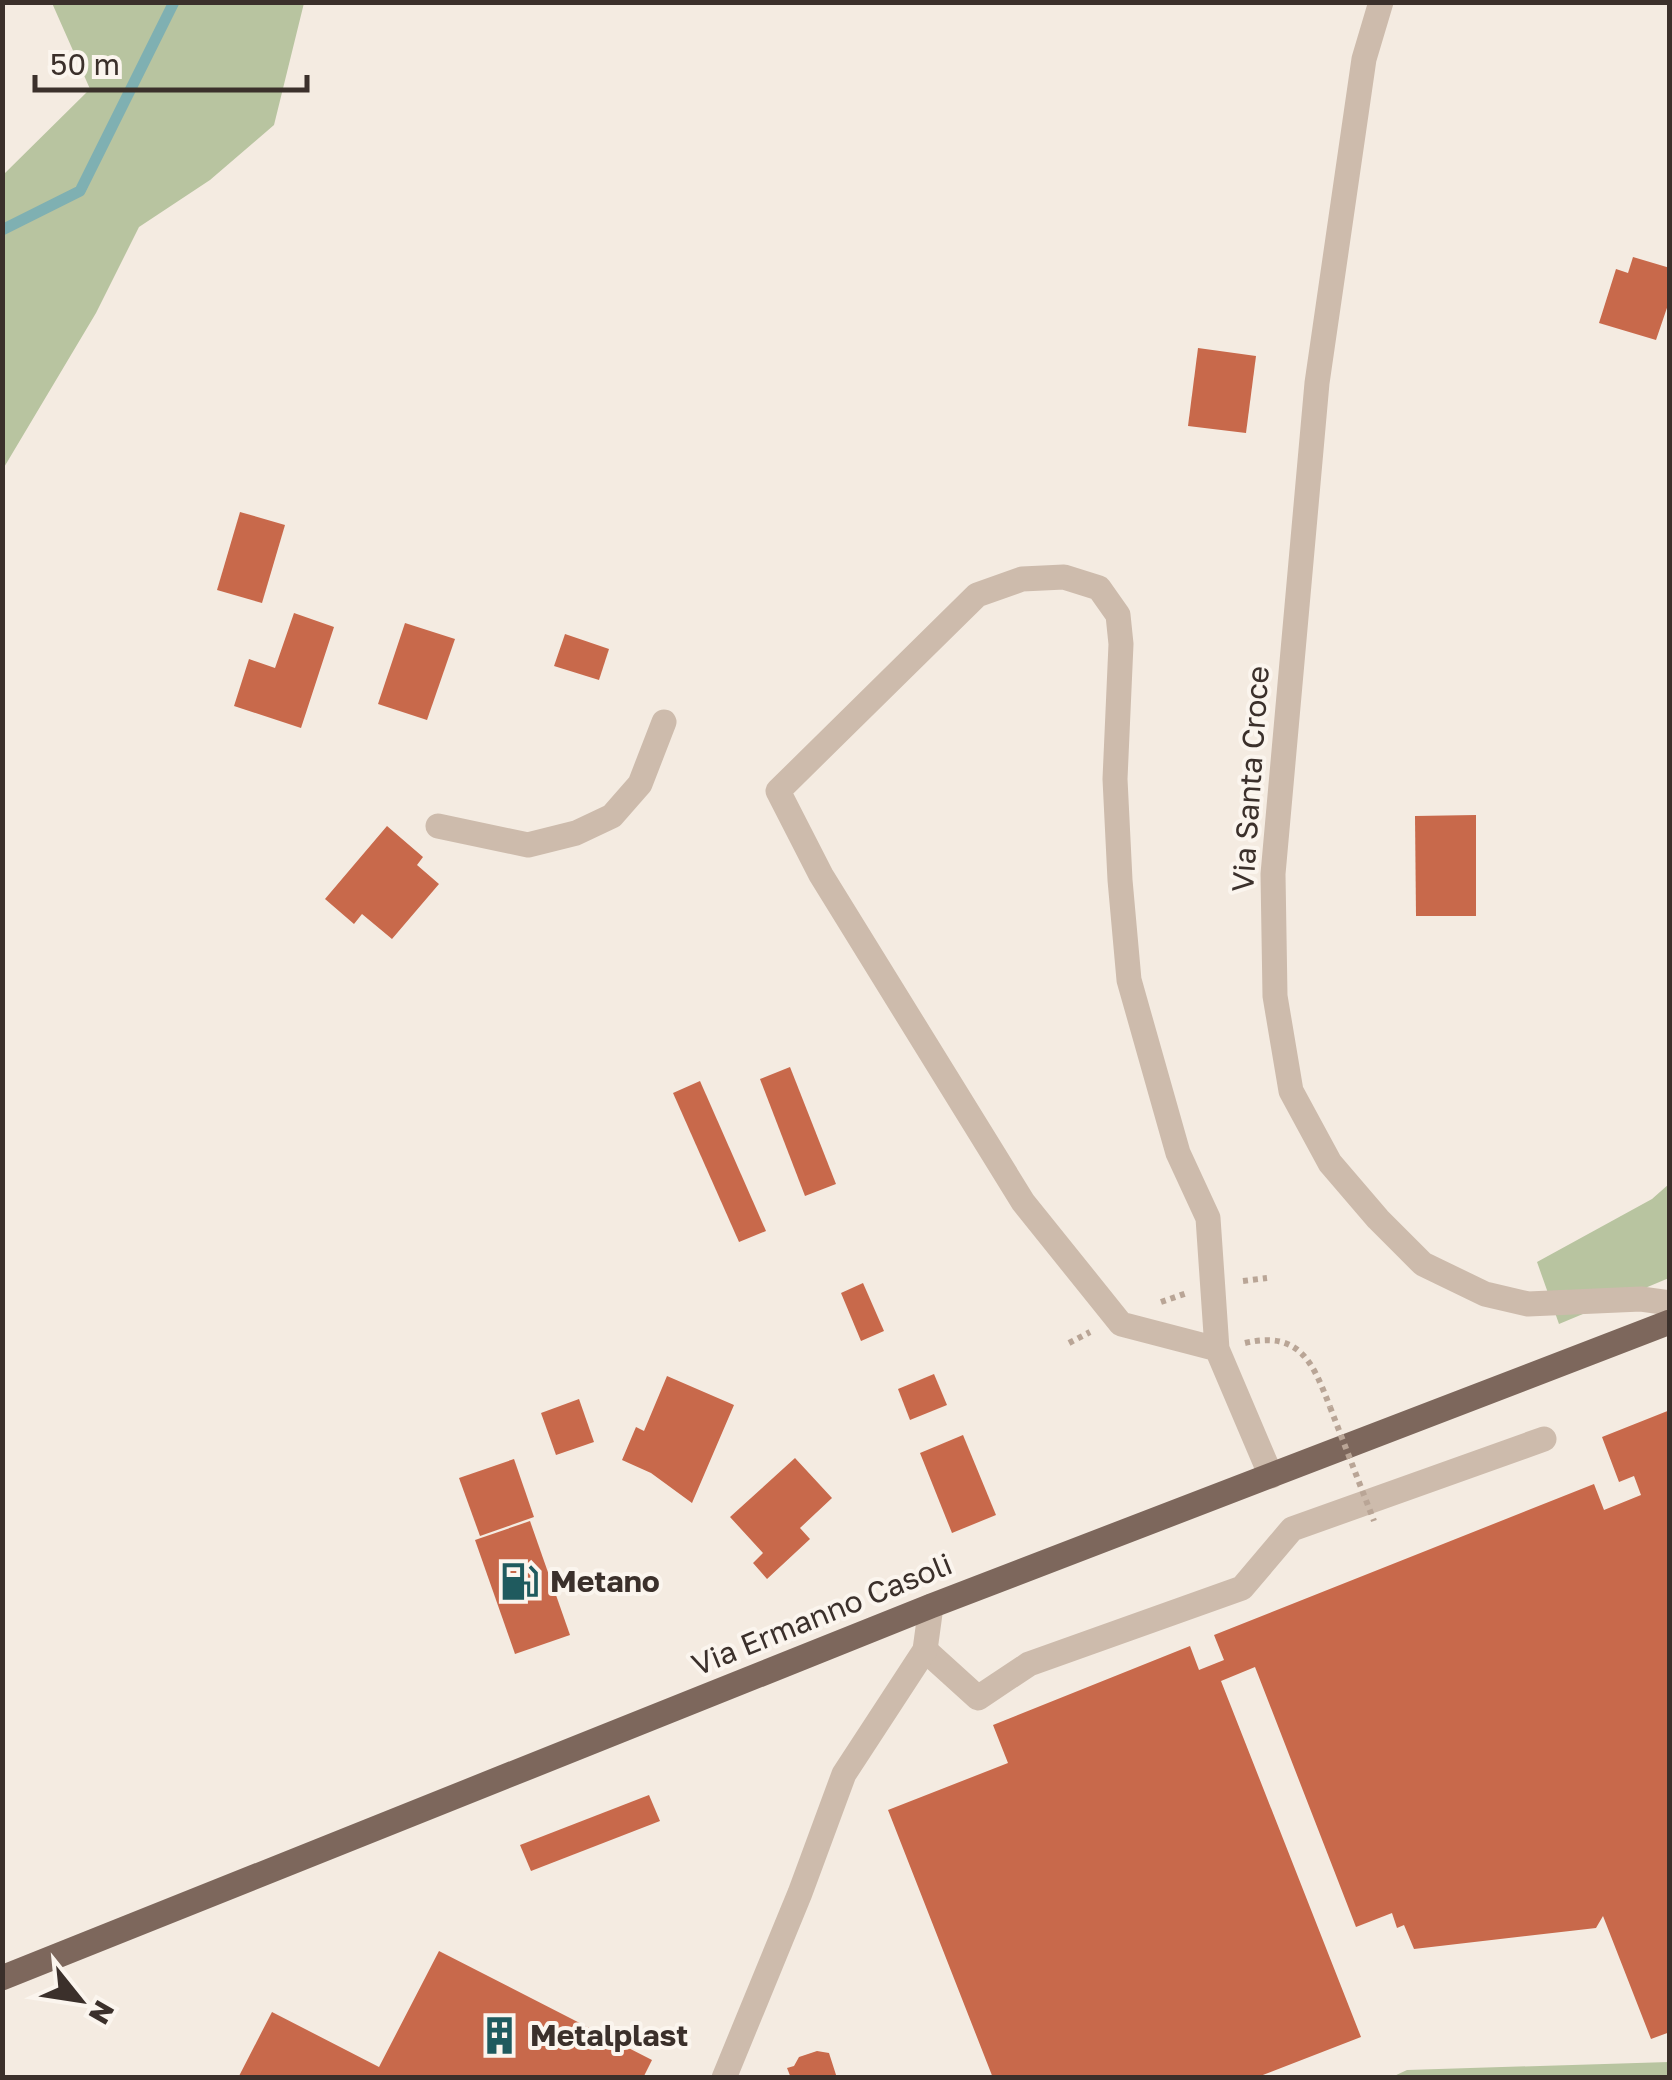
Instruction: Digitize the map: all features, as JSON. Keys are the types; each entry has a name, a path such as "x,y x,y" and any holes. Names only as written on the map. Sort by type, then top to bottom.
{"main road":[{"name":"Via Ermanno Casoli","path":"2,1978 931,1606 1670,1322"}],"street":[{"name":"Via Santa Croce","path":"1381,2 1364,59 1317,383 1273,874 1274,996 1291,1091 1330,1163 1423,1264 1484,1294 1528,1304 1641,1299 1670,1303"},
{"path":"1217,1350 1121,1324 1023,1202 831,890 778,791 977,595 1022,579 1064,577 1099,588 1118,615 1115,779 1130,980 1178,1153 1208,1218 1217,1350 1270,1476"},
{"path":"438,826 528,844 576,833 612,816 640,784 664,722"},
{"path":"924,1650 978,1698 1029,1664 1242,1588 1292,1528 1544,1439"},
{"path":"724,2078 800,1894 844,1774 924,1650 931,1606"}],"path":[{"path":"1217,1350 1266,1338 1284,1340 1314,1365 1374,1521"}],"green space":[{"path":"52,3 304,3 274,125 210,180 139,227 96,313 3,469 3,175 90,89"},
{"path":"1669,1184 1669,1278 1559,1324 1537,1262 1652,1199"},
{"path":"1669,2062 1669,2077 1392,2077 1407,2070"}],"building":[{"path":"1633,257 1670,268 1670,299 1656,340 1599,323 1616,269 1628,273"},
{"path":"1198,348 1256,356 1246,433 1188,426"},
{"path":"240,512 285,525 262,603 217,590"},
{"path":"294,613 334,627 301,728 234,706 249,659 275,668"},
{"path":"405,623 455,639 427,720 378,704"},
{"path":"565,634 609,649 599,680 554,666"},
{"path":"1476,815 1476,916 1416,916 1415,816"},
{"path":"387,826 423,857 417,865 439,884 392,939 362,914 354,924 325,899"},
{"path":"790,1067 836,1184 805,1196 760,1079"},
{"path":"700,1081 766,1231 739,1242 673,1093"},
{"path":"863,1283 884,1331 861,1341 841,1293"},
{"path":"934,1374 947,1405 910,1420 898,1389"},
{"path":"667,1376 734,1405 692,1503 651,1473 622,1460 636,1427 644,1431"},
{"path":"579,1399 594,1442 556,1455 541,1413"},
{"path":"1670,1410 1670,2032 1651,2039 1603,1916 1596,1928 1414,1949 1404,1925 1397,1928 1392,1913 1356,1927 1255,1667 1221,1681 1361,2037 1255,2078 993,2078 888,1810 1008,1763 993,1725 1190,1646 1199,1670 1224,1660 1214,1635 1594,1484 1604,1510 1641,1495 1634,1476 1619,1482 1602,1437"},
{"path":"963,1435 996,1515 952,1533 920,1453"},
{"path":"795,1458 832,1498 800,1528 810,1539 767,1579 753,1563 763,1553 730,1517"},
{"path":"514,1459 534,1517 480,1536 459,1478"},
{"path":"530,1521 570,1635 515,1654 475,1540"},
{"path":"649,1795 660,1821 531,1871 520,1845"},
{"name":"Metalplast","path":"439,1951 652,2060 643,2078 238,2078 272,2012 379,2067"},
{"path":"817,2051 829,2053 837,2078 791,2078 787,2068 794,2066 799,2057"}],"waterway":[{"path":"2,230 80,191 174,2"}],"place":[{"name":"Metano","path":"520,1582"},
{"name":"Metalplast","path":"500,2036"}]}
